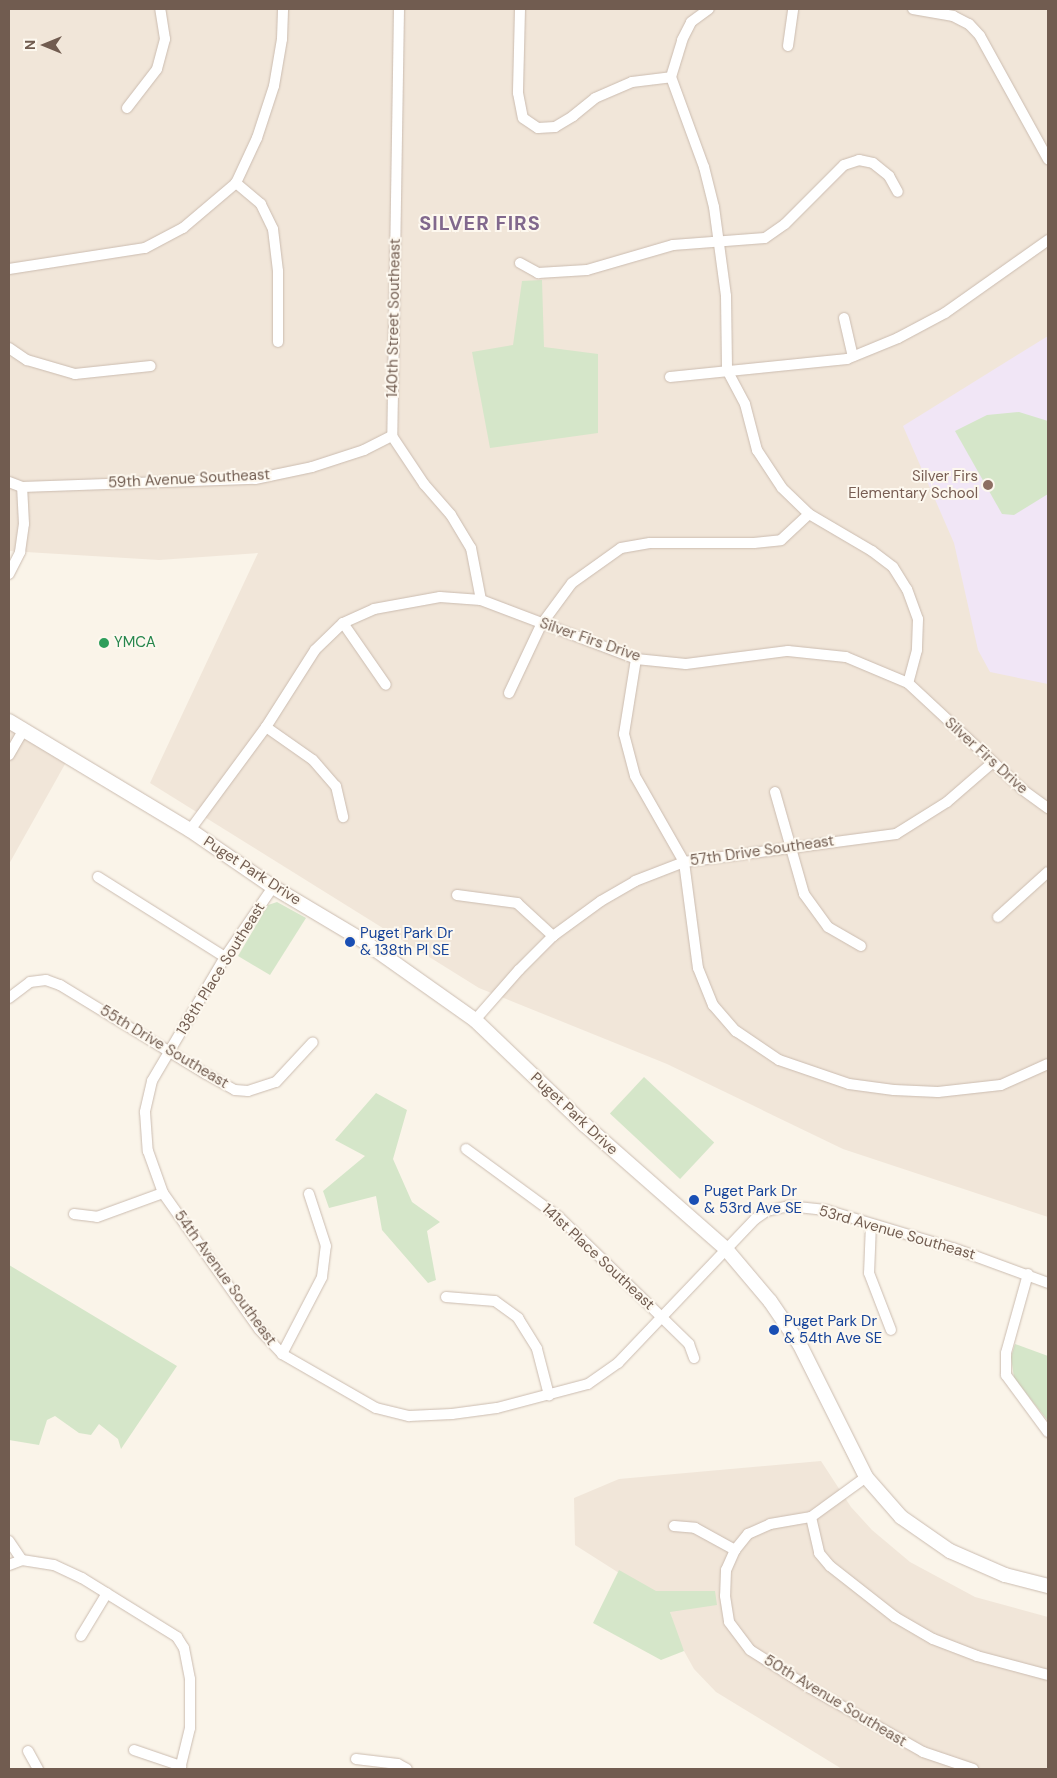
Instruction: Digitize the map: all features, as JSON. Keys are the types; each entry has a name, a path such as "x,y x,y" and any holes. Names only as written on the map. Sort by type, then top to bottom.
{"street":[{"path":"127,108 157,69 165,39 160,9"},
{"path":"9,269 145,248 183,228 236,182 257,138 274,86 282,39 283,9"},
{"name":"140th Street Southeast","path":"392,436 399,9"},
{"path":"520,9 518,92 523,118 538,128 555,126 573,116 595,98 632,82 671,77"},
{"path":"709,9 691,22 682,40 671,77 704,167 719,243 726,296 727,370 745,404 757,450 782,488 809,514 872,550 893,567 907,589 918,619 917,650 908,683"},
{"path":"788,46 793,9"},
{"path":"913,9 953,16 968,24 980,36 1048,159"},
{"path":"520,263 538,273 587,270 673,245 766,238 785,224 844,165 859,160 874,163 889,176 898,192"},
{"path":"236,182 261,204 273,229 278,271 278,342"},
{"path":"670,377 853,356 945,313 1048,240"},
{"path":"844,318 853,356"},
{"path":"9,348 27,360 75,374 151,366"},
{"path":"392,436 424,484 451,515 471,548 482,600"},
{"name":"59th Avenue Southeast","path":"9,482 22,487 255,479 312,467 364,450 392,436"},
{"path":"9,574 20,552 24,524 22,487"},
{"path":"509,693 541,625 572,583 621,548 650,543 754,543 781,540 809,514"},
{"name":"Silver Firs Drive","path":"190,830 266,727 315,650 343,623 374,609 440,597 482,600 541,625 636,658 686,664 788,651 846,657 908,683 992,763 1048,808"},
{"path":"343,623 386,685"},
{"path":"636,658 624,734 635,776 684,862 698,968 713,1005 736,1031 779,1060 848,1084 938,1092 1001,1085 1048,1064"},
{"name":"Puget Park Drive","path":"9,721 190,830 273,886 362,940 475,1020 592,1132 726,1249 770,1301 800,1345 866,1477 901,1517 950,1551 1006,1575 1048,1586"},
{"path":"266,727 313,760 336,786 343,817"},
{"path":"9,754 23,731"},
{"name":"57th Drive Southeast","path":"475,1020 518,970 553,936 601,900 635,881 684,862 790,845 896,834 948,802 992,763"},
{"path":"775,792 804,894 828,927 861,946"},
{"path":"998,917 1048,872"},
{"path":"98,877 225,956"},
{"name":"138th Place Southeast","path":"163,1193 148,1151 145,1112 152,1081 225,956 273,886"},
{"path":"457,895 517,903 553,936"},
{"name":"55th Drive Southeast","path":"9,998 30,982 46,980 85,998 170,1052 235,1090 248,1092 276,1082 313,1042"},
{"name":"141st Place Southeast","path":"466,1149 558,1217 689,1344 694,1358"},
{"path":"74,1214 97,1217 163,1193"},
{"name":"54th Avenue Southeast","path":"163,1193 260,1330 282,1354 376,1408 409,1416 497,1408 588,1384 618,1363 726,1249"},
{"path":"282,1354 322,1277 326,1246 309,1194"},
{"name":"53rd Avenue Southeast","path":"726,1249 755,1219 767,1211 788,1206 826,1210 1028,1274 1048,1283"},
{"path":"871,1224 869,1273 891,1330"},
{"path":"1028,1274 1006,1353 1006,1375 1018,1395 1048,1432"},
{"path":"446,1297 495,1301 518,1318 538,1350 549,1395"},
{"path":"674,1526 695,1528 735,1550 748,1534 770,1524 811,1518 866,1477"},
{"path":"811,1518 819,1553 830,1566 895,1617 933,1638 977,1656 1048,1675"},
{"path":"9,1541 22,1560"},
{"name":"50th Avenue Southeast","path":"735,1550 726,1570 725,1596 729,1622 750,1650 810,1688 922,1752 973,1769"},
{"path":"9,1565 22,1560 54,1565 107,1593 165,1629 184,1648 190,1665 190,1728 181,1768 134,1750"},
{"path":"81,1636 107,1593"},
{"path":"28,1751 38,1769"},
{"path":"356,1759 398,1764 407,1769"}],"shaded area":[{"path":"9,9 1048,9 1048,1217 843,1149 667,1064 479,988 150,783 258,553 159,560 9,551"},
{"name":"Silver Firs Elementary School","path":"1048,336 1048,684 990,672 978,650 954,543 903,426"},
{"path":"9,721 69,757 9,864"},
{"path":"821,1461 851,1507 872,1530 910,1562 975,1597 1048,1617 1048,1769 842,1769 716,1692 694,1669 679,1642 670,1612 652,1594 575,1545 574,1498 619,1479"}],"green space":[{"path":"542,280 544,347 598,354 598,433 490,448 472,352 513,345 522,281"},
{"path":"1019,412 1048,421 1048,494 1014,515 1002,514 955,431 987,415"},
{"path":"277,902 306,918 270,975 238,956 268,905"},
{"path":"644,1077 714,1142 680,1179 610,1114"},
{"path":"376,1093 407,1110 393,1159 412,1202 440,1222 427,1231 436,1280 428,1283 382,1230 376,1196 329,1208 323,1191 365,1156 335,1140"},
{"path":"9,1265 177,1366 121,1449 118,1439 99,1424 91,1435 79,1433 55,1416 47,1420 39,1445 9,1440"},
{"path":"1015,1344 1048,1356 1048,1421 1014,1378 1011,1357"},
{"path":"619,1570 656,1591 715,1591 717,1605 670,1612 684,1651 661,1660 593,1623"}],"place":[{"name":"Silver Firs Elementary School","path":"988,485"},
{"name":"YMCA","path":"104,643"},
{"name":"Puget Park Dr & 138th Pl SE","path":"350,942"},
{"name":"Puget Park Dr & 53rd Ave SE","path":"694,1200"},
{"name":"Puget Park Dr & 54th Ave SE","path":"774,1330"}],"district":[{"name":"SILVER FIRS","path":"480,223"}]}
